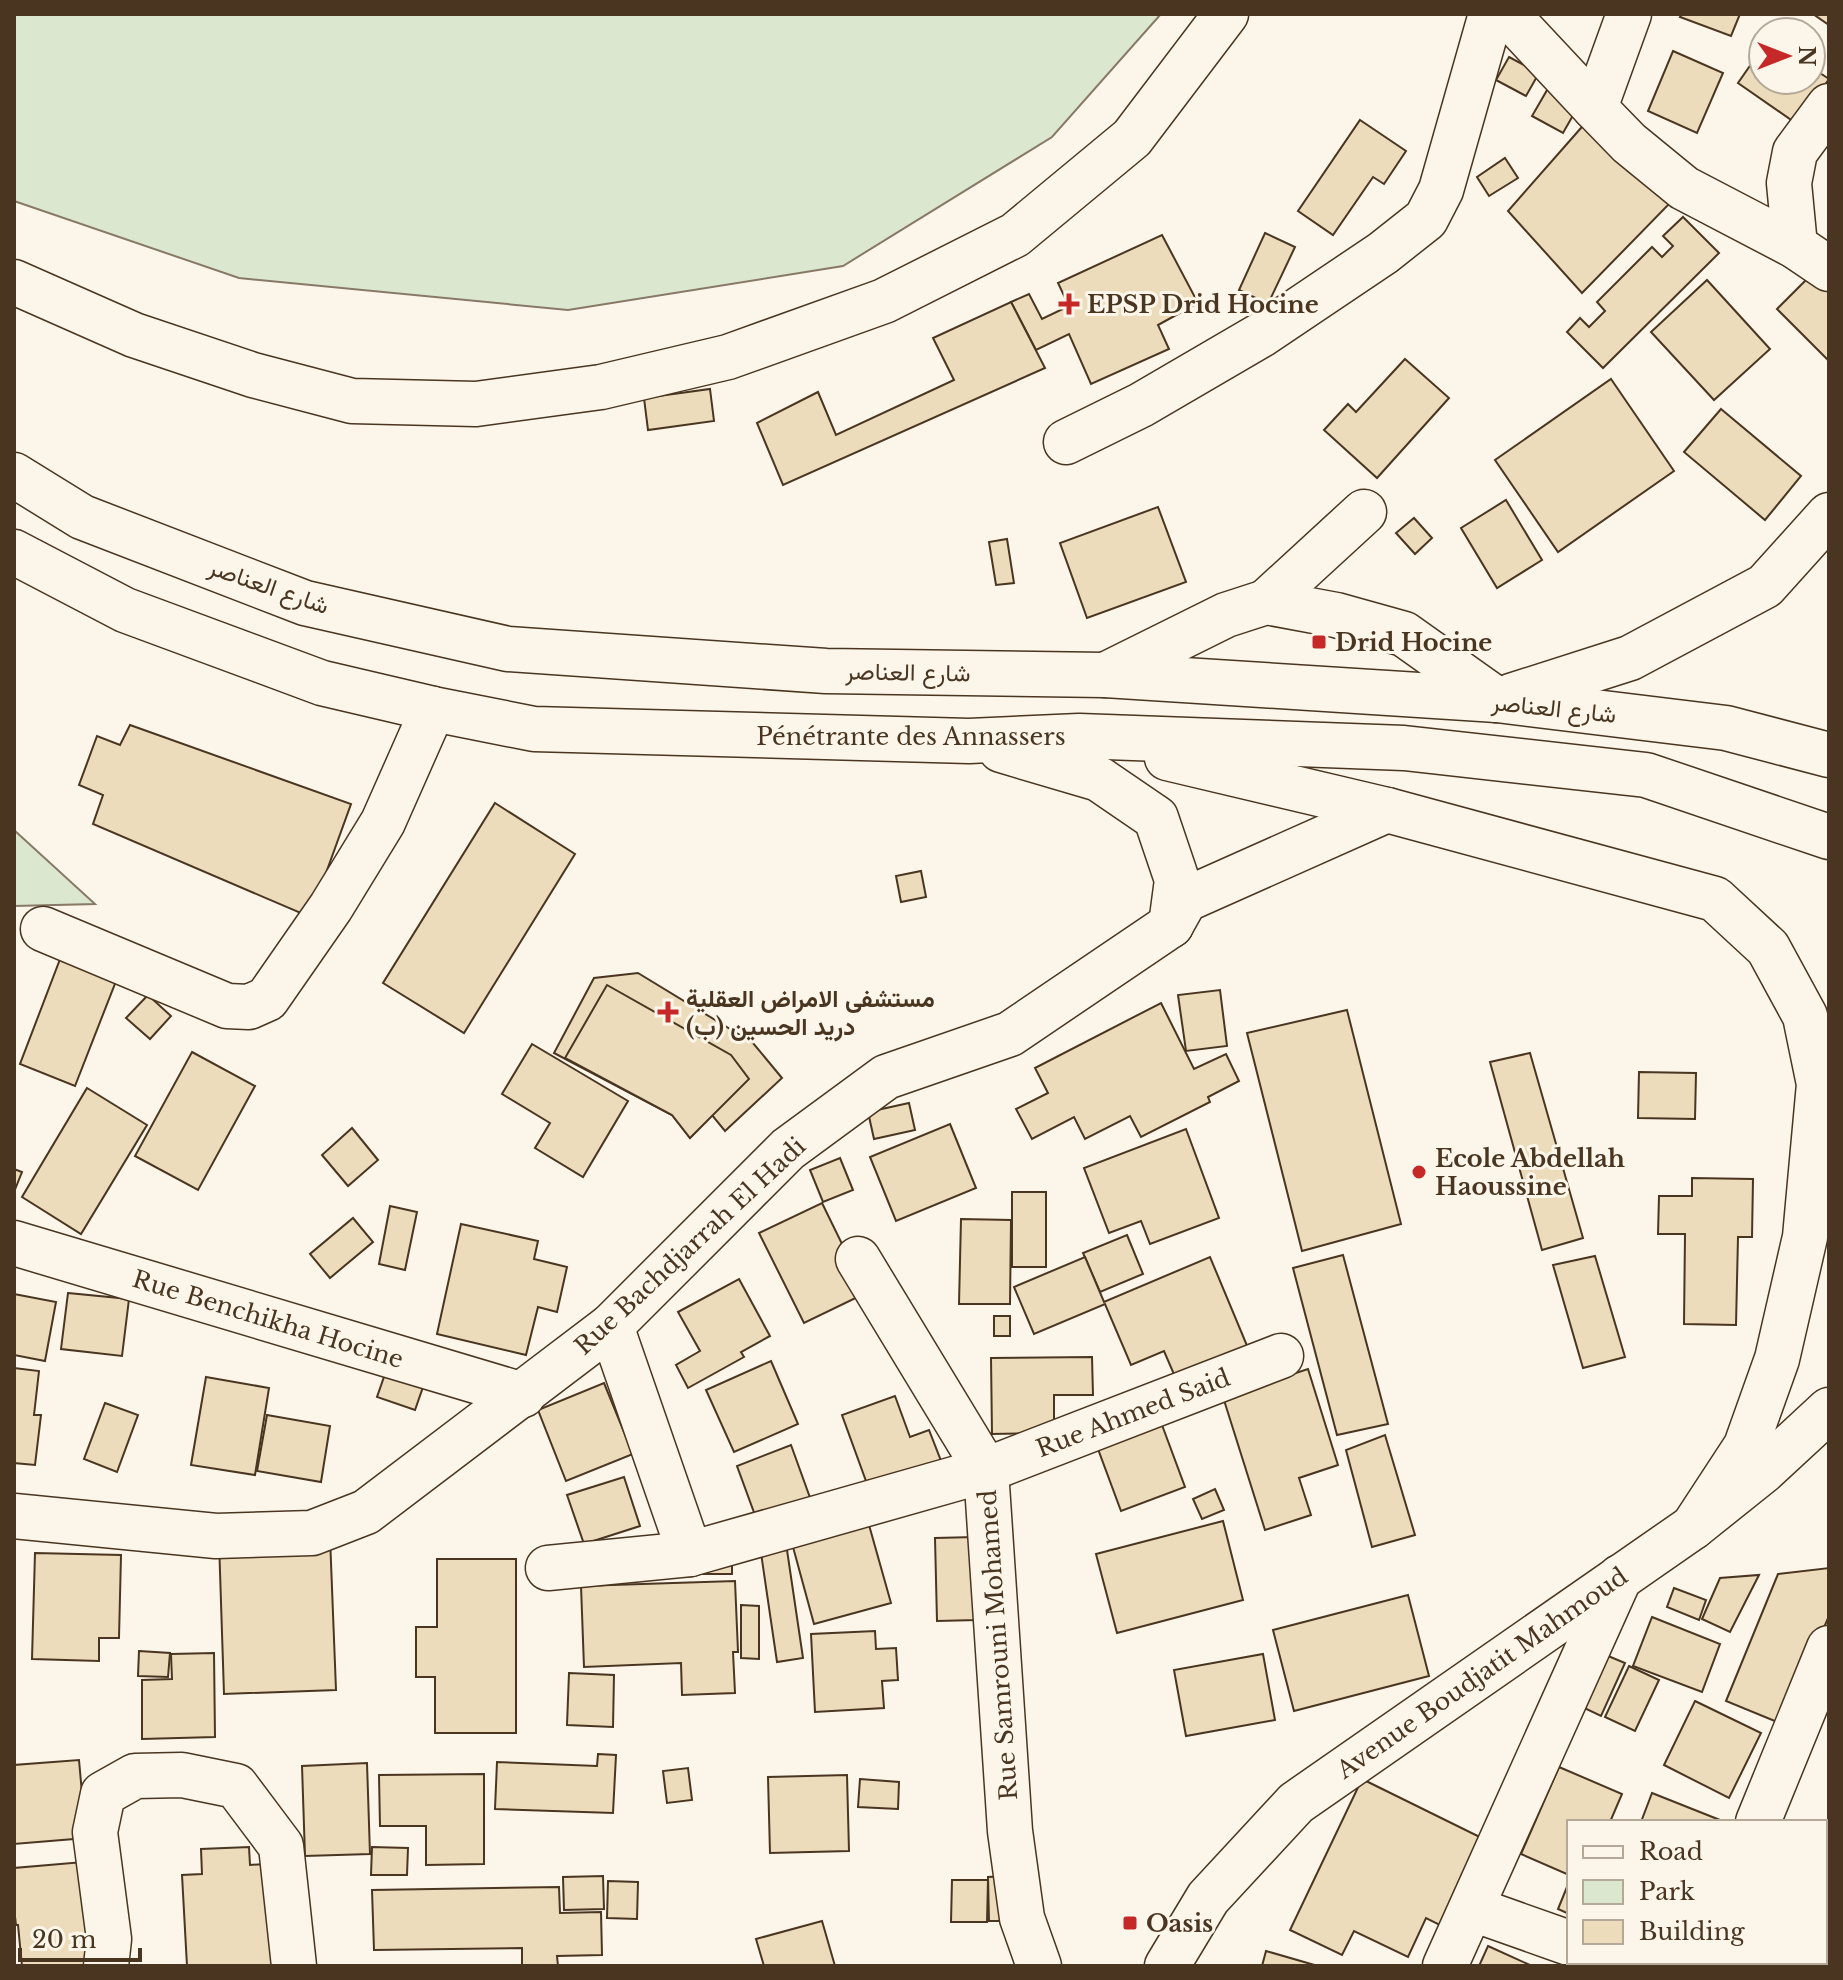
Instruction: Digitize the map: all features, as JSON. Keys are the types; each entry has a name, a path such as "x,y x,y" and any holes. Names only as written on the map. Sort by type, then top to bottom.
{"main road":[{"path":"14,282 134,335 253,375 352,401 476,404 601,387 728,357 884,301 1015,235 1132,138 1226,14"},
{"path":"1066,442 1141,405 1261,335 1383,253 1426,219 1441,190 1491,14"},
{"path":"1507,14 1629,143 1684,188 1812,257"},
{"path":"1595,108 1629,14"},
{"path":"1812,257 1789,183 1795,152 1829,106"},
{"name":"شارع العناصر","path":"14,475 82,517 305,603 508,649 826,671 1105,675 1497,700 1726,728 1829,755"},
{"path":"1105,675 1226,615 1266,602 1364,512"},
{"path":"1266,602 1336,615 1404,634 1497,700 1630,658 1765,586 1829,515"},
{"name":"Pénétrante des Annassers","path":"14,552 125,610 322,683 534,729 969,741 1079,736 1404,748 1646,775 1829,837"},
{"path":"43,929 227,1006 249,1007 267,999 331,907 383,822 433,709"},
{"path":"1079,736 1387,810 1715,899 1768,948 1805,1016 1819,1084 1805,1237 1777,1359 1746,1446 1693,1527"},
{"path":"969,741 1099,779 1156,818 1177,880 1171,925"},
{"name":"Rue Bachdjarrah El Hadi","path":"14,1516 216,1536 312,1533 366,1512 611,1326 788,1149 886,1077 1010,1034 1171,925 1185,900 1387,810"},
{"name":"Rue Benchikha Hocine","path":"14,1243 523,1395"},
{"name":"Rue Samrouni Mohamed","path":"858,1259 986,1470 1010,1831 1022,1918 1039,1966"},
{"path":"611,1326 690,1554"},
{"name":"Rue Ahmed Said","path":"548,1568 690,1554 986,1470 1281,1356"},
{"name":"Avenue Boudjatit Mahmoud","path":"1167,1966 1208,1898 1296,1803 1693,1527 1763,1471 1829,1410"},
{"path":"1445,1966 1620,1577"},
{"path":"1759,1820 1829,1648"},
{"path":"106,1966 109,1939 95,1832 103,1794 135,1776 182,1775 236,1786 281,1846 294,1966"},
{"path":"1473,1909 1567,1942"}],"green space":[{"path":"14,14 1161,14 1052,137 843,266 568,310 239,278 14,201"},
{"path":"14,830 95,904 14,906"}],"building":[{"path":"1682,14 1740,14 1731,36 1680,17"},
{"path":"1813,14 1829,14 1829,25 1827,16"},
{"path":"1673,51 1723,73 1697,133 1648,111"},
{"path":"1509,57 1539,73 1526,96 1496,80"},
{"path":"1747,70 1747,89 1738,83"},
{"path":"1550,85 1580,103 1563,133 1532,116"},
{"path":"1757,96 1817,96 1797,124"},
{"path":"1360,120 1406,151 1384,184 1373,177 1333,235 1298,211"},
{"path":"1588,120 1638,161 1628,171 1672,201 1582,293 1508,211"},
{"path":"1505,158 1518,178 1489,196 1477,177"},
{"path":"1683,217 1719,253 1603,368 1567,332 1580,318 1589,327 1605,311 1597,302 1652,247 1662,257 1673,246 1663,236"},
{"path":"1265,233 1295,247 1268,304 1239,290"},
{"path":"1162,235 1198,303 1158,325 1169,349 1091,384 1069,334 1036,350 1011,302 1029,294 1042,319 1069,306 1058,283"},
{"path":"1813,273 1829,289 1829,361 1777,309"},
{"path":"1707,280 1770,349 1714,400 1651,332"},
{"path":"1011,302 1045,368 783,485 757,423 818,392 836,435 954,380 933,338"},
{"path":"1405,359 1449,398 1377,478 1324,430 1348,404 1356,412"},
{"path":"1611,379 1674,471 1558,552 1495,460"},
{"path":"710,389 714,421 648,430 644,398"},
{"path":"1721,409 1801,476 1765,520 1684,452"},
{"path":"1506,500 1542,560 1497,588 1461,528"},
{"path":"1158,507 1186,582 1087,618 1060,543"},
{"path":"1414,518 1432,538 1415,554 1396,533"},
{"path":"1007,539 1014,583 996,585 989,542"},
{"path":"130,725 351,804 310,917 93,824 103,795 79,785 97,736 120,745"},
{"path":"495,803 575,854 464,1033 383,983"},
{"path":"921,871 926,897 901,902 896,876"},
{"path":"62,954 118,976 75,1086 20,1064"},
{"path":"638,973 753,1043 782,1078 725,1131 712,1115 690,1138 672,1115 554,1053 594,978"},
{"path":"607,985 731,1055 749,1079 690,1138 672,1115 565,1058"},
{"path":"1220,990 1227,1046 1186,1051 1178,995"},
{"path":"148,995 171,1016 150,1039 126,1018"},
{"path":"1161,1003 1194,1069 1226,1054 1239,1081 1208,1097 1210,1102 1141,1137 1130,1116 1085,1139 1074,1117 1032,1139 1016,1109 1048,1093 1035,1068"},
{"path":"1347,1010 1401,1224 1302,1251 1247,1033"},
{"path":"532,1044 628,1101 583,1177 535,1148 550,1123 502,1094"},
{"path":"192,1052 255,1086 198,1190 135,1156"},
{"path":"1530,1053 1583,1238 1542,1250 1490,1062"},
{"path":"1639,1072 1696,1073 1695,1119 1638,1118"},
{"path":"87,1088 147,1125 81,1234 22,1197"},
{"path":"909,1103 915,1130 874,1139 868,1112"},
{"path":"950,1124 976,1188 896,1221 870,1157"},
{"path":"352,1128 378,1160 348,1186 322,1155"},
{"path":"1186,1129 1219,1218 1150,1244 1141,1221 1109,1233 1084,1168"},
{"path":"840,1158 853,1190 823,1202 810,1170"},
{"path":"14,1169 22,1172 14,1192"},
{"path":"1692,1178 1753,1179 1752,1237 1738,1237 1736,1325 1684,1324 1685,1234 1658,1234 1659,1196 1692,1196"},
{"path":"1012,1192 1046,1192 1046,1267 1012,1267"},
{"path":"822,1203 866,1293 804,1323 759,1233"},
{"path":"390,1206 417,1212 405,1270 379,1264"},
{"path":"353,1218 373,1242 330,1278 310,1254"},
{"path":"961,1219 1011,1220 1010,1304 959,1304"},
{"path":"461,1224 538,1241 534,1259 567,1267 557,1312 538,1307 526,1355 437,1334"},
{"path":"1127,1235 1143,1274 1100,1292 1083,1253"},
{"path":"1343,1255 1388,1424 1337,1435 1293,1268"},
{"path":"1595,1256 1625,1357 1583,1368 1553,1265"},
{"path":"1085,1257 1104,1302 1210,1257 1248,1348 1176,1379 1164,1351 1131,1365 1105,1304 1034,1334 1014,1287"},
{"path":"739,1279 770,1336 741,1352 744,1357 688,1388 676,1365 700,1351 678,1312"},
{"path":"68,1293 129,1299 122,1356 61,1349"},
{"path":"14,1294 56,1302 45,1361 14,1355"},
{"path":"994,1316 1010,1316 1010,1336 994,1336"},
{"path":"1092,1357 1093,1395 1054,1395 1054,1433 992,1434 991,1358"},
{"path":"771,1361 798,1424 734,1452 706,1390"},
{"path":"14,1368 39,1371 34,1415 41,1415 35,1465 14,1463"},
{"path":"1308,1369 1338,1465 1299,1478 1311,1515 1265,1530 1223,1397"},
{"path":"385,1374 423,1387 415,1410 377,1397"},
{"path":"206,1377 269,1388 255,1475 191,1465"},
{"path":"604,1383 633,1454 566,1481 538,1410"},
{"path":"895,1396 910,1437 929,1430 943,1466 870,1492 842,1415"},
{"path":"105,1403 138,1415 117,1472 84,1459"},
{"path":"267,1415 330,1426 321,1482 257,1471"},
{"path":"1162,1425 1185,1487 1121,1511 1098,1449"},
{"path":"1385,1435 1415,1535 1372,1547 1346,1450"},
{"path":"791,1445 813,1506 759,1526 737,1466"},
{"path":"624,1477 640,1526 584,1544 567,1495"},
{"path":"1215,1489 1224,1510 1202,1519 1193,1499"},
{"path":"1223,1521 1243,1600 1117,1633 1096,1554"},
{"path":"869,1525 891,1603 814,1624 793,1547"},
{"path":"330,1537 336,1690 224,1694 219,1541"},
{"path":"975,1537 977,1620 937,1621 935,1538"},
{"path":"787,1550 803,1658 777,1662 761,1553"},
{"path":"35,1553 121,1555 119,1638 99,1638 99,1661 32,1659"},
{"path":"437,1559 516,1559 516,1733 435,1733 435,1677 416,1677 416,1627 437,1627"},
{"path":"732,1561 732,1574 700,1574"},
{"path":"1829,1568 1829,1616 1782,1724 1726,1701 1778,1574"},
{"path":"1759,1575 1730,1632 1702,1619 1720,1578"},
{"path":"735,1581 738,1652 733,1652 735,1693 682,1695 681,1663 584,1667 581,1586"},
{"path":"1674,1588 1706,1600 1699,1620 1667,1607"},
{"path":"1408,1595 1429,1676 1294,1711 1273,1630"},
{"path":"741,1605 759,1606 759,1659 741,1658"},
{"path":"1652,1617 1720,1644 1702,1692 1633,1666"},
{"path":"875,1631 876,1649 896,1648 898,1680 882,1681 884,1708 815,1712 811,1634"},
{"path":"139,1651 170,1653 168,1677 138,1676"},
{"path":"214,1653 215,1737 142,1739 142,1680 172,1679 171,1654"},
{"path":"1601,1653 1625,1663 1601,1716 1578,1705"},
{"path":"1263,1654 1275,1720 1186,1736 1174,1670"},
{"path":"1629,1666 1659,1680 1635,1731 1605,1717"},
{"path":"569,1673 614,1675 613,1727 567,1725"},
{"path":"1695,1701 1761,1733 1729,1798 1664,1765"},
{"path":"598,1754 616,1755 613,1813 495,1809 497,1762 597,1766"},
{"path":"79,1760 86,1838 14,1844 14,1765"},
{"path":"367,1763 370,1854 305,1856 302,1766"},
{"path":"1559,1767 1622,1794 1611,1820 1567,1820 1567,1874 1521,1854"},
{"path":"688,1768 692,1800 667,1803 663,1771"},
{"path":"484,1774 484,1864 426,1865 426,1826 380,1826 379,1775"},
{"path":"847,1775 849,1851 770,1853 768,1777"},
{"path":"860,1779 899,1782 898,1809 858,1807"},
{"path":"1362,1779 1494,1844 1452,1931 1426,1918 1408,1957 1354,1931 1342,1955 1290,1930"},
{"path":"1652,1793 1720,1820 1642,1820"},
{"path":"249,1847 250,1865 280,1863 285,1966 187,1966 182,1875 202,1874 201,1849"},
{"path":"372,1847 408,1848 407,1875 371,1875"},
{"path":"95,1861 86,1966 22,1966 14,1908 14,1868"},
{"path":"603,1876 604,1909 564,1910 563,1877"},
{"path":"1006,1876 1006,1921 989,1921 988,1877"},
{"path":"1827,1878 1829,1966 1809,1964 1827,1964"},
{"path":"952,1880 988,1880 987,1922 951,1922"},
{"path":"608,1881 638,1882 637,1919 607,1918"},
{"path":"559,1887 560,1913 601,1912 602,1955 557,1956 558,1966 522,1966 522,1948 374,1950 372,1890"},
{"path":"1567,1887 1567,1913 1558,1909"},
{"path":"822,1921 835,1966 764,1966 756,1939"},
{"path":"1488,1946 1532,1966 1479,1966"},
{"path":"1266,1951 1318,1966 1262,1966"}],"place":[{"name":"EPSP Drid Hocine","path":"1069,304"},
{"name":"Drid Hocine","path":"1319,642"},
{"name":"مستشفى الامراض العقلية دريد الحسين (ب)","path":"668,1012"},
{"name":"Ecole Abdellah Haoussine","path":"1419,1172"},
{"name":"Oasis","path":"1130,1923"}]}
